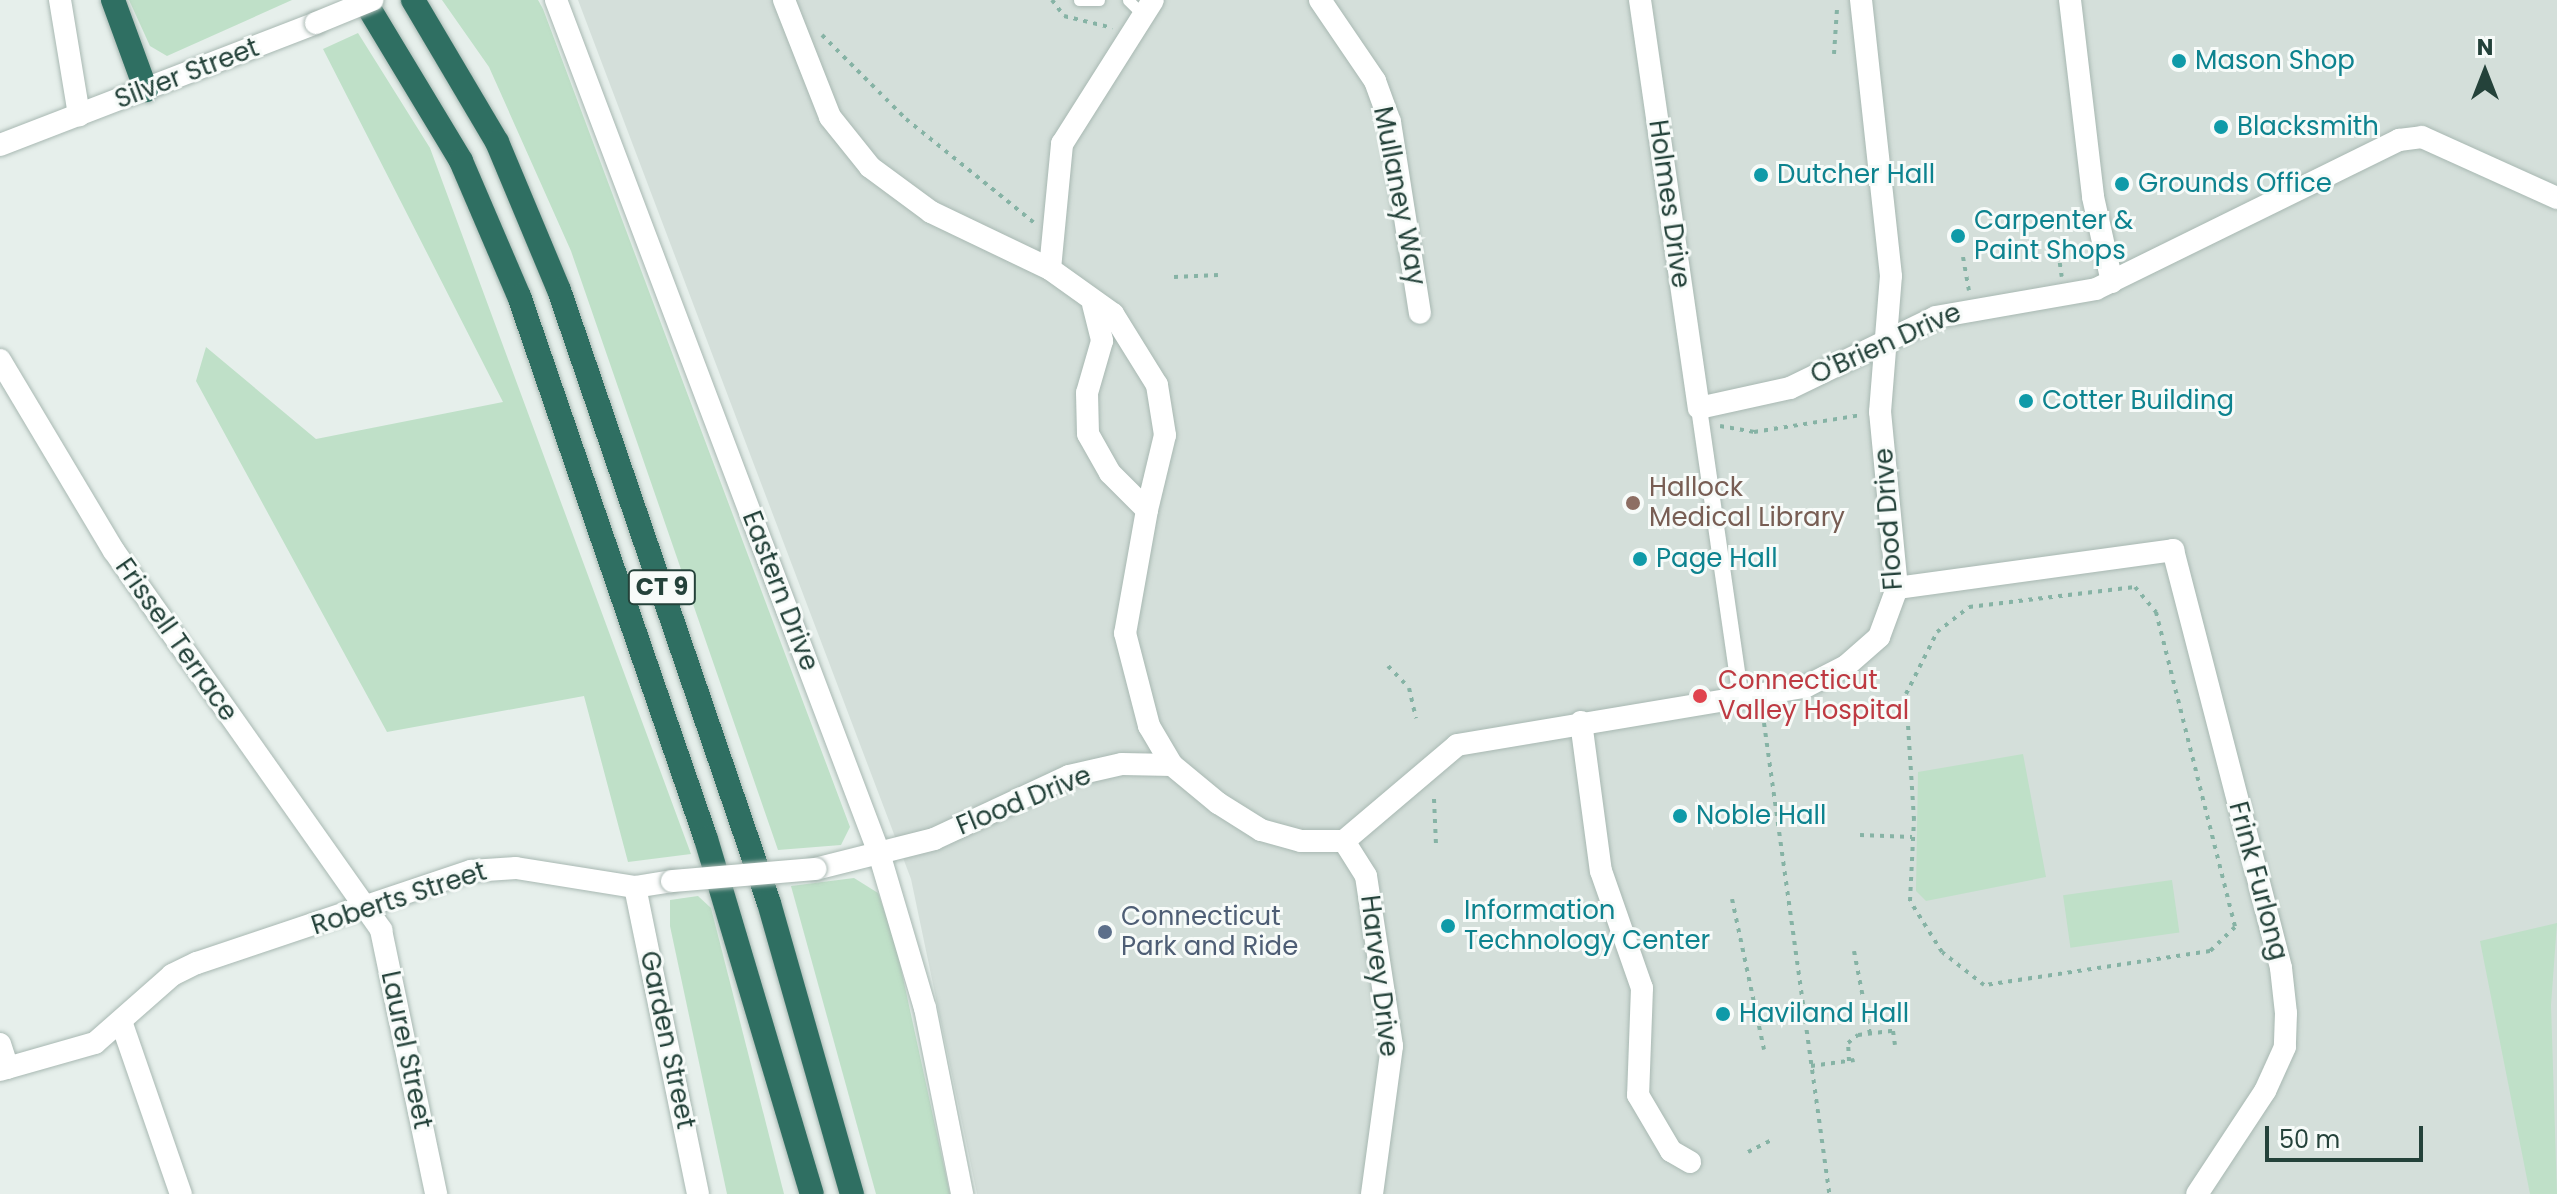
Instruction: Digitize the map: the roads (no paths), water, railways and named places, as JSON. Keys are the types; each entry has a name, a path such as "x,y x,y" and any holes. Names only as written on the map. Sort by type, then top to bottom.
{"highway":[{"path":"113,0 146,90"},
{"name":"CT 9","path":"364,0 461,161 519,296 706,839 812,1194"},
{"name":"CT 9","path":"413,0 497,142 559,290 757,865 852,1194"}],"street":[{"path":"60,0 79,115"},
{"name":"Silver Street","path":"0,145 372,0"},
{"name":"Eastern Drive","path":"556,0 879,853 925,1008 962,1194"},
{"path":"784,0 830,117 870,167 931,212 1050,269 1128,333 1160,396 1165,435 1147,510 1125,633 1132,680 1172,765 1261,830 1344,841"},
{"name":"Mullaney Way","path":"1320,0 1375,81 1390,122 1420,313"},
{"name":"Holmes Drive","path":"1640,0 1700,416"},
{"name":"Flood Drive","path":"1344,841 1457,745 1581,722 1741,701 1805,687 1846,666 1879,637 1897,588 1880,412 1890,338 1891,276 1861,0"},
{"path":"2070,0 2093,197 2112,282"},
{"path":"1050,269 1052,189 1062,144 1140,4"},
{"name":"O'Brien Drive","path":"1700,416 1790,388 1890,338 1972,306 2064,293 2112,282 2399,140 2422,137 2557,198"},
{"path":"1093,304 1102,341 1087,393 1088,434 1110,473 1147,510"},
{"name":"Frissell Terrace","path":"0,360 114,551 368,908"},
{"path":"1700,416 1741,701"},
{"name":"Frink Furlong","path":"1897,588 2173,550 2281,968 2286,1013 2285,1047 2265,1091 2197,1194"},
{"path":"1581,722 1601,871 1642,988 1638,1095 1671,1151 1690,1162"},
{"name":"Flood Drive","path":"879,853 934,839 1069,776 1122,764 1172,765"},
{"name":"Harvey Drive","path":"1344,841 1366,876 1392,1046 1372,1194"},
{"name":"Roberts Street","path":"4,1069 95,1043 122,1024 172,975 495,867 635,887 815,869 879,853"},
{"name":"Garden Street","path":"635,887 698,1194"},
{"name":"Laurel Street","path":"368,908 381,930 436,1194"},
{"path":"122,1024 181,1194"},
{"path":"0,1044 4,1069"}],"lane":[{"path":"1079,0 1099,0"}],"place":[{"name":"Mason Shop","path":"2179,61"},
{"name":"Blacksmith","path":"2221,127"},
{"name":"Dutcher Hall","path":"1761,175"},
{"name":"Grounds Office","path":"2122,184"},
{"name":"Carpenter & Paint Shops","path":"1958,236"},
{"name":"Cotter Building","path":"2026,401"},
{"name":"Hallock Medical Library","path":"1633,503"},
{"name":"Page Hall","path":"1640,559"},
{"name":"Connecticut Valley Hospital","path":"1700,696"},
{"name":"Noble Hall","path":"1680,816"},
{"name":"Information Technology Center","path":"1448,926"},
{"name":"Connecticut Park and Ride","path":"1105,932"},
{"name":"Haviland Hall","path":"1723,1014"}]}
